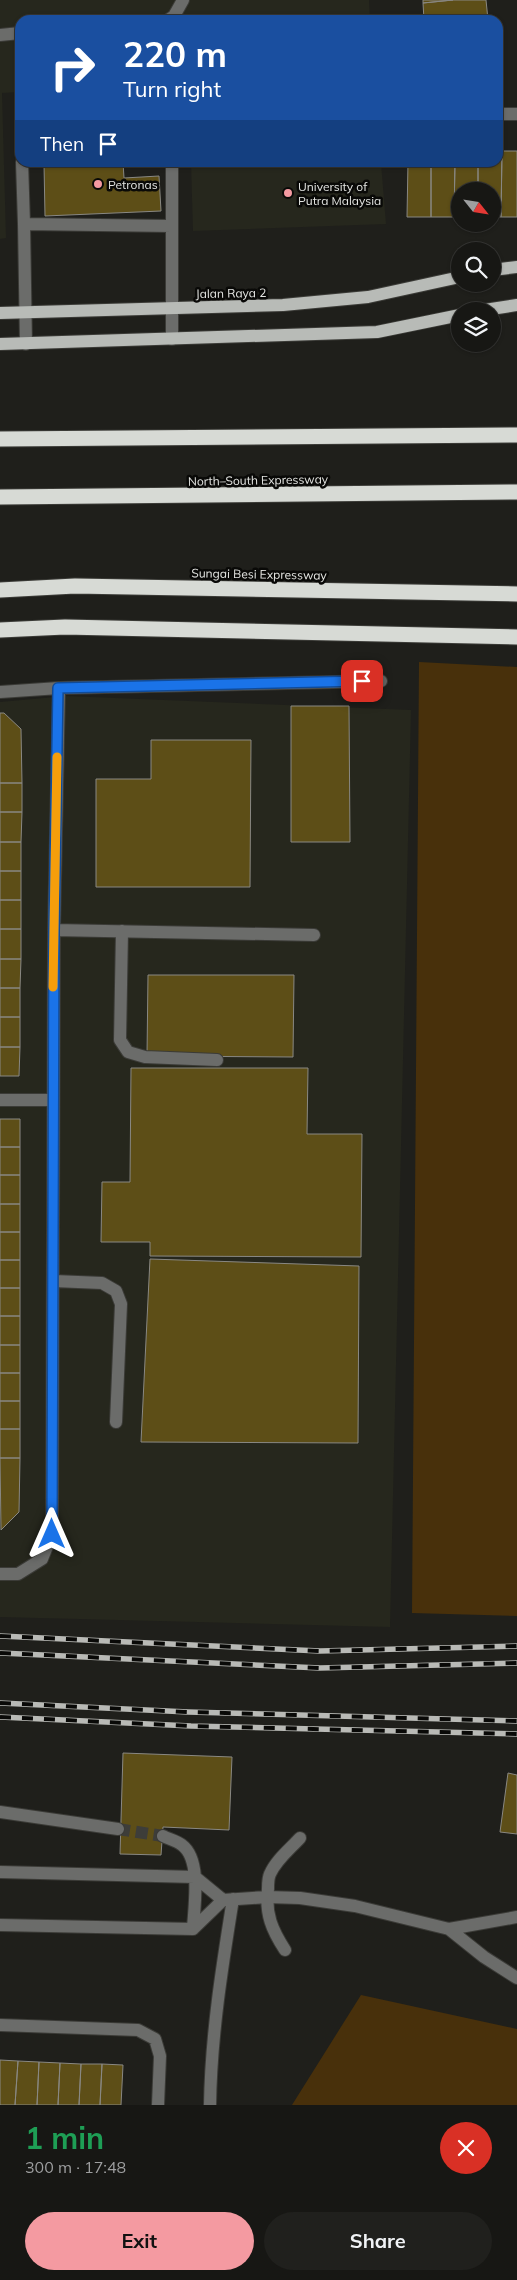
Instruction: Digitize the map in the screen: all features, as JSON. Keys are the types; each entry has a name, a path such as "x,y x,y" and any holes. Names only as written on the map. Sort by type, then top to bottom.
{"highway":[{"path":"0,439 517,435"},
{"name":"North–South Expressway","path":"0,498 517,492"},
{"name":"Sungai Besi Expressway","path":"0,590 75,586 517,594"},
{"path":"0,630 75,628 517,637"}],"main road":[{"path":"501,269 517,267"},
{"name":"Jalan Raya 2","path":"0,313 283,305 368,297 451,279"},
{"path":"501,307 517,305"},
{"path":"0,344 377,332 451,317"}],"street":[{"path":"175,15 183,0"},
{"path":"0,34 15,33"},
{"path":"503,114 517,114"},
{"path":"22,167 26,344"},
{"path":"172,167 172,339"},
{"path":"24,224 172,226"},
{"path":"0,692 58,688 381,681"},
{"path":"0,1574 18,1574 42,1559 52,1534 54,930 58,688"},
{"path":"54,930 314,935"},
{"path":"122,931 120,1040 128,1052 146,1057 217,1060"},
{"path":"0,1100 53,1100"},
{"path":"54,1281 102,1283 116,1291 121,1304 116,1422"},
{"path":"0,1812 118,1829"},
{"path":"164,1836 182,1845 192,1860 195,1877 193,1929"},
{"path":"285,1950 272,1931 268,1916 267,1897 270,1874 283,1856 300,1838"},
{"path":"0,1872 195,1877 228,1900"},
{"path":"0,1925 193,1929 228,1900 267,1897 300,1898 355,1906 450,1929 517,1917"},
{"path":"210,2105 210,2078 228,1900"},
{"path":"450,1929 484,1957 517,1978"},
{"path":"0,2025 138,2030 155,2039 160,2056 158,2105"}],"shaded area":[{"path":"0,0 369,0 370,15 15,15 15,92 2,93 6,238 0,239"},
{"name":"University of Putra Malaysia","path":"191,167 381,167 386,224 193,231"},
{"path":"419,662 517,667 517,1616 412,1613"},
{"path":"66,696 411,710 390,1627 0,1617 0,702"},
{"path":"361,1995 517,2029 517,2105 292,2105"}],"building":[{"path":"423,0 453,0 423,3"},
{"path":"453,0 486,0 488,15 424,15 423,3"},
{"path":"503,151 517,151 517,217 501,217"},
{"path":"44,167 123,167 124,178 159,176 161,211 45,216"},
{"path":"408,167 431,167 431,217 407,217"},
{"path":"431,167 455,167 455,182 451,182 451,217 431,217"},
{"path":"455,167 478,167 478,182 455,182"},
{"path":"478,167 502,167 501,217 501,182 478,182"},
{"path":"291,706 349,706 350,842 291,842"},
{"path":"0,713 4,713 21,729 22,783 0,783"},
{"path":"151,740 251,740 250,887 96,887 96,779 151,779"},
{"path":"0,783 22,783 22,812 0,812"},
{"path":"0,812 22,812 21,842 0,842"},
{"path":"0,842 21,842 21,871 0,871"},
{"path":"0,871 21,871 21,900 0,900"},
{"path":"0,900 21,900 21,929 0,929"},
{"path":"0,929 21,929 21,959 0,959"},
{"path":"0,959 21,959 20,988 0,988"},
{"path":"148,975 294,975 293,1057 147,1056"},
{"path":"0,988 20,988 20,1017 0,1017"},
{"path":"0,1017 20,1017 20,1047 0,1047"},
{"path":"0,1047 20,1047 19,1076 0,1076"},
{"path":"131,1068 308,1068 307,1134 362,1134 361,1257 150,1256 150,1242 101,1242 102,1182 130,1182"},
{"path":"0,1119 20,1119 20,1147 0,1147"},
{"path":"0,1147 20,1147 20,1175 0,1175"},
{"path":"0,1175 20,1175 20,1204 0,1204"},
{"path":"0,1204 20,1204 20,1232 0,1232"},
{"path":"0,1232 20,1232 20,1260 0,1260"},
{"path":"150,1259 359,1266 358,1443 141,1442"},
{"path":"0,1260 20,1260 20,1288 0,1288"},
{"path":"0,1288 20,1288 20,1316 0,1316"},
{"path":"0,1316 20,1316 20,1345 0,1345"},
{"path":"0,1345 20,1345 20,1373 0,1373"},
{"path":"0,1373 20,1373 20,1401 0,1401"},
{"path":"0,1401 20,1401 20,1429 0,1429"},
{"path":"0,1429 20,1429 20,1458 0,1458"},
{"path":"0,1458 20,1458 19,1512 1,1530"},
{"path":"123,1753 232,1757 229,1830 163,1827 161,1855 120,1854"},
{"path":"508,1773 517,1775 517,1834 500,1832"},
{"path":"0,2060 18,2061 15,2105 0,2105"},
{"path":"18,2061 39,2062 37,2105 15,2105"},
{"path":"39,2062 60,2063 58,2105 37,2105"},
{"path":"60,2063 81,2064 79,2105 58,2105"},
{"path":"81,2064 102,2064 100,2105 79,2105"},
{"path":"102,2064 123,2065 121,2105 100,2105"}],"tunnel":[{"path":"118,1829 163,1836"}],"railway":[{"path":"0,1636 320,1651 517,1646"},
{"path":"0,1653 320,1668 517,1663"},
{"path":"0,1703 188,1712 517,1721"},
{"path":"0,1717 191,1726 517,1734"}],"slow traffic":[{"path":"53,987 57,757"}],"place":[{"name":"Petronas","path":"98,184"},
{"name":"University of Putra Malaysia","path":"288,193"}],"route":[{"path":"52,1534 54,930 58,688 362,681"}]}
